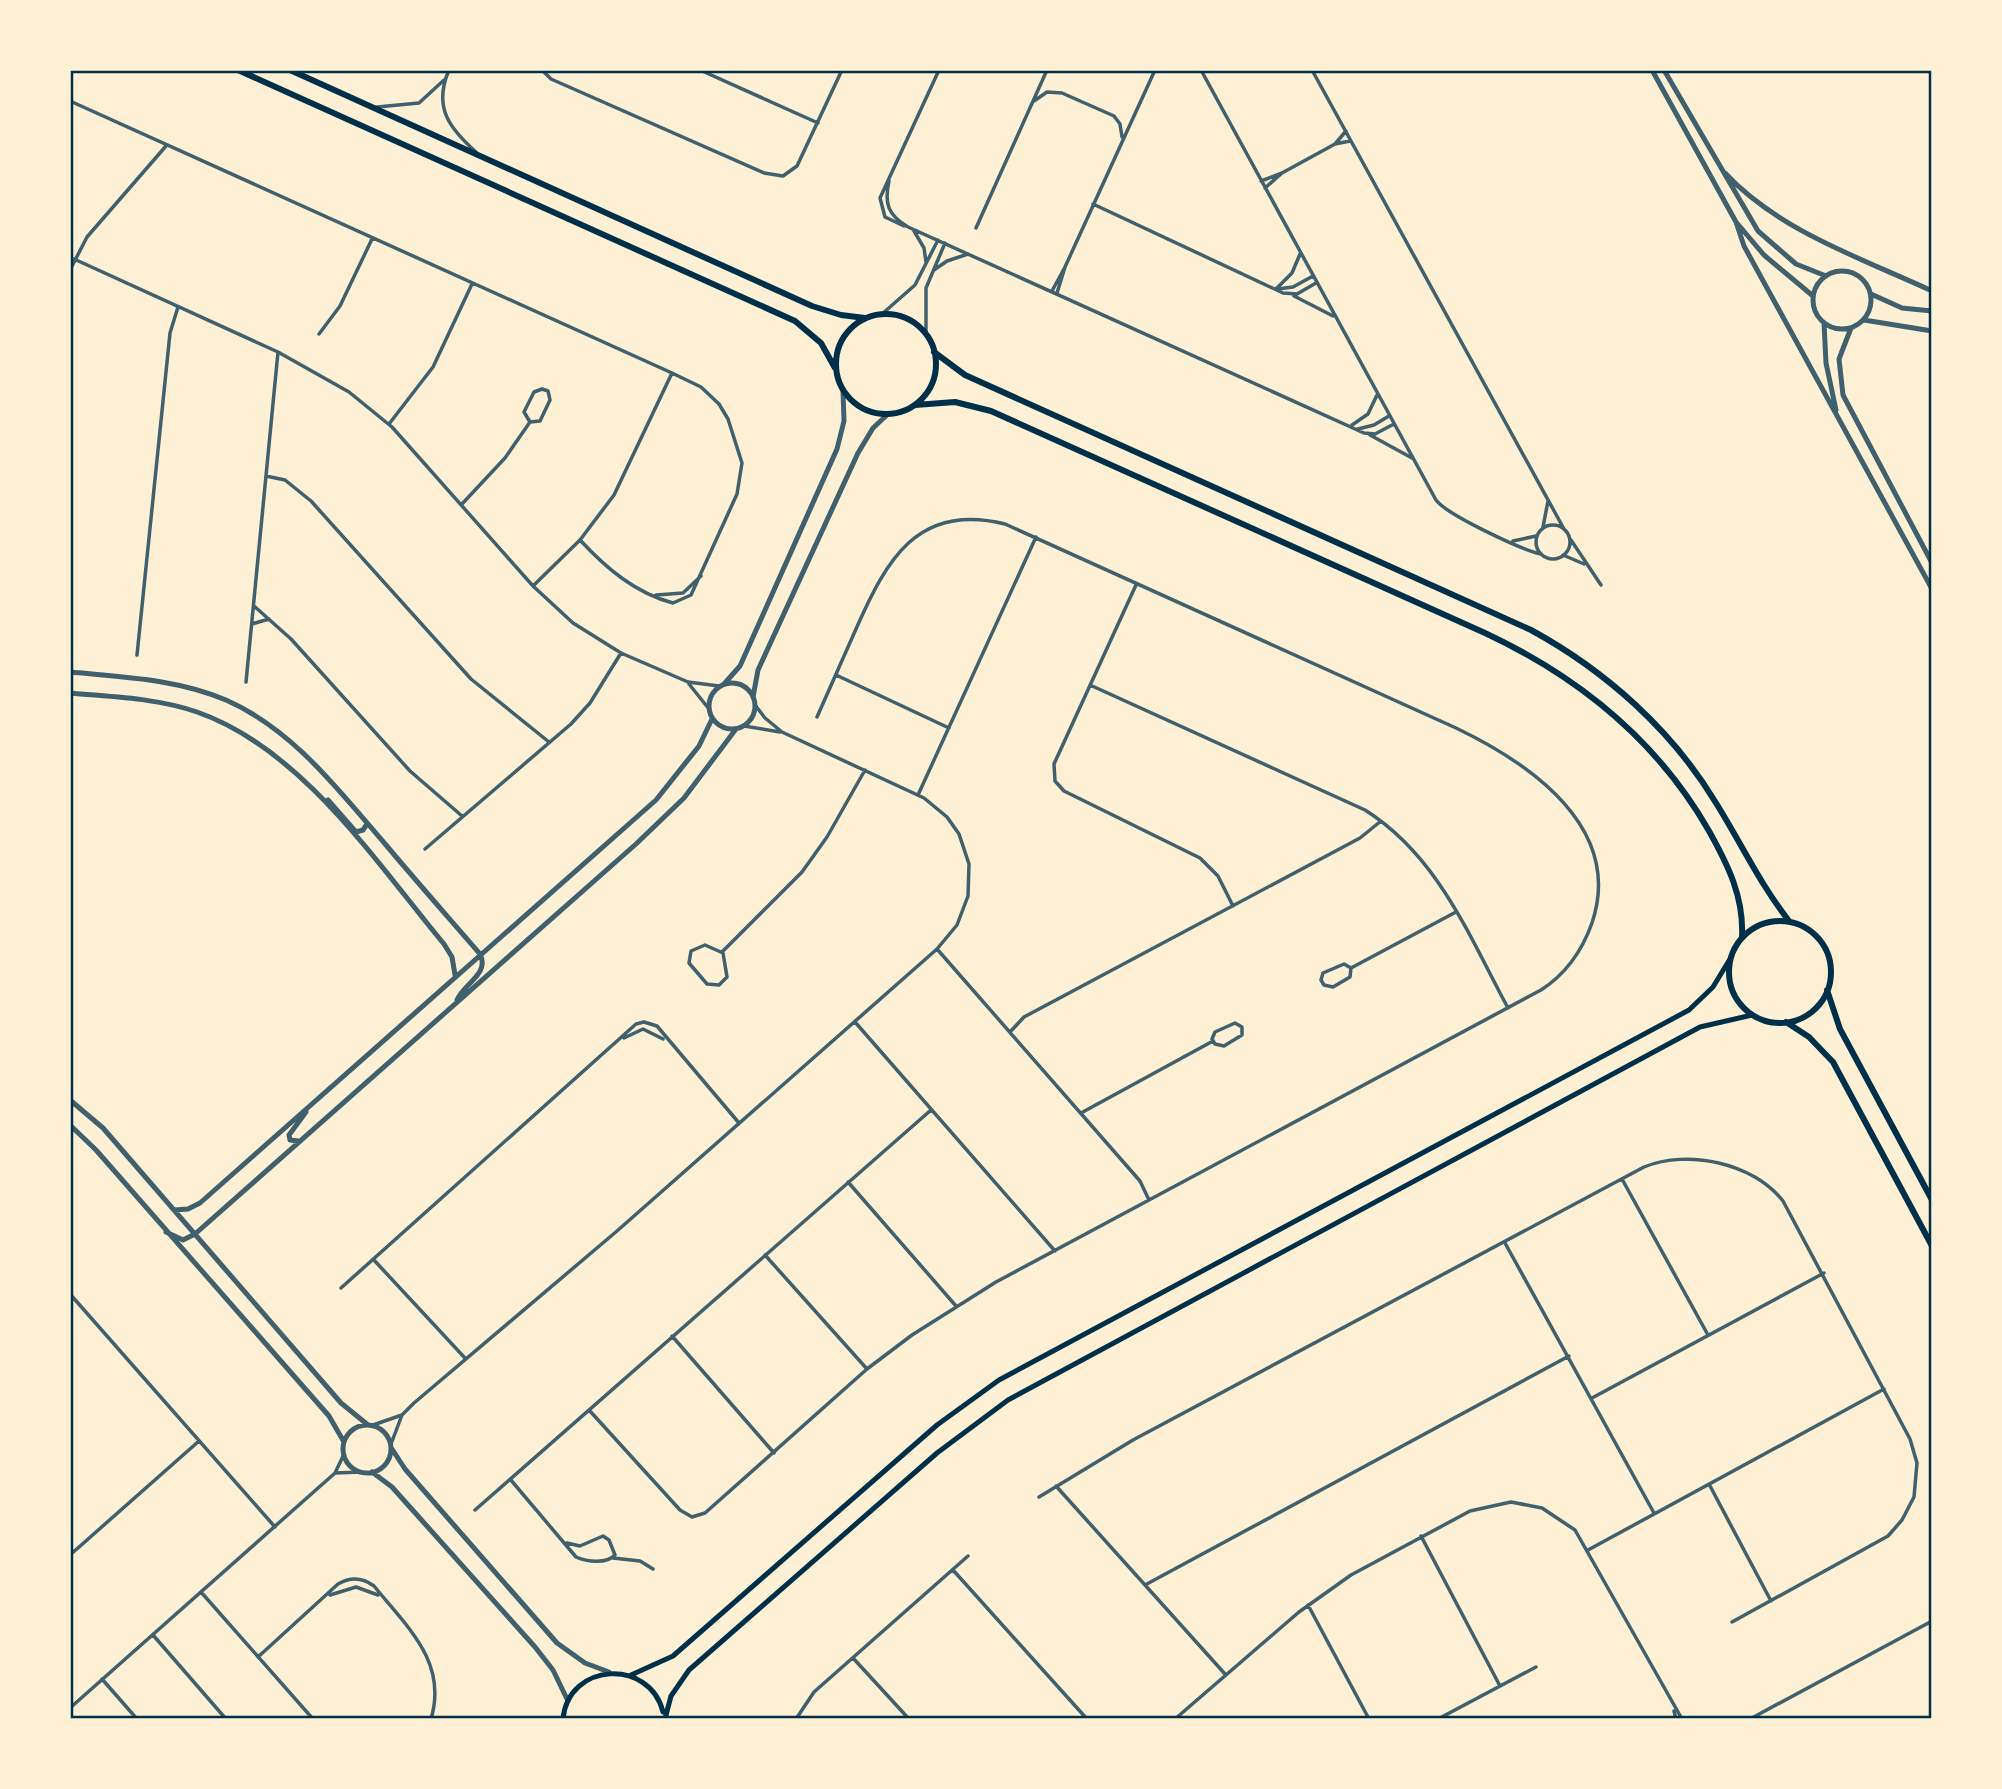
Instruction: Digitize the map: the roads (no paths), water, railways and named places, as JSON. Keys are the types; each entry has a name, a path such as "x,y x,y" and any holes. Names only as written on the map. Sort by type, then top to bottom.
{"main road":[{"path":"238,70 795,321 821,343 835,368 843,391 857,406 887,415 915,405 955,401 991,411 1485,633 1556,671 1594,698 1630,729 1683,791 1732,877 1741,910 1742,937"},
{"path":"290,70 821,309 865,318"},
{"path":"835,368 839,344 855,324 865,318 882,314 903,317 926,335 934,352 935,376 924,397 915,405"},
{"path":"934,352 965,375 1531,630 1570,652 1624,694 1688,763 1716,803 1765,889 1789,921 1812,932 1827,953 1830,965 1827,990 1840,1029 1932,1200"},
{"path":"631,1675 673,1656 937,1425 999,1380 1689,1010 1713,988 1742,937 1763,923 1789,921"},
{"path":"1730,959 1730,984 1735,996 1752,1015 1763,1020 1786,1022 1806,1015 1827,990"},
{"path":"665,1719 671,1696 689,1670 937,1453 1008,1399 1700,1027 1752,1015"},
{"path":"1786,1022 1809,1037 1833,1062 1932,1246"},
{"path":"563,1719 568,1701 585,1681 609,1672 631,1675 642,1680 657,1697 665,1719"}],"street":[{"path":"449,70 441,98 445,119 452,130 481,156"},
{"path":"542,70 551,79 769,175 783,176 793,171 842,70"},
{"path":"700,70 818,123"},
{"path":"925,266 924,248 910,228 888,208 889,181 939,70"},
{"path":"976,228 1047,70"},
{"path":"1052,290 1155,70"},
{"path":"1201,70 1436,500 1448,513 1525,550 1554,559 1569,548 1570,538"},
{"path":"1312,70 1564,528 1585,565 1601,585"},
{"path":"1652,70 1736,222 1744,246 1932,589"},
{"path":"1664,70 1747,217 1768,242 1796,264 1826,276 1844,271 1861,278 1871,294 1871,303 1864,320 1851,328 1840,329 1824,323 1815,311 1813,296 1826,276"},
{"path":"373,107 419,103 445,78"},
{"path":"1033,103 1048,92 1062,93 1114,116 1120,124 1122,139"},
{"path":"70,101 701,387 719,404 728,419 742,463 741,481 695,591 684,601 673,603 654,595 614,573 580,540"},
{"path":"1261,181 1282,173 1335,144 1346,131"},
{"path":"1335,144 1342,145 1350,140"},
{"path":"70,270 87,237 166,146"},
{"path":"1720,168 1743,193 1779,218 1932,291"},
{"path":"1265,188 1282,173"},
{"path":"1093,204 1292,295 1337,319"},
{"path":"1736,222 1764,255 1813,296"},
{"path":"910,228 1368,434 1402,450 1414,461"},
{"path":"319,334 340,306 372,239"},
{"path":"882,314 908,293 938,240"},
{"path":"926,335 924,306 932,271 945,243"},
{"path":"1276,289 1292,273 1300,253"},
{"path":"932,271 947,261 969,254"},
{"path":"75,259 278,352 330,379 389,424 533,586 573,623 621,653 688,682 744,687 753,697"},
{"path":"1057,293 1065,267"},
{"path":"1276,289 1293,287 1313,276"},
{"path":"1292,295 1317,283"},
{"path":"389,424 433,367 472,284"},
{"path":"1871,294 1902,308 1932,311"},
{"path":"137,655 170,332 178,306"},
{"path":"1864,320 1932,331"},
{"path":"1824,323 1828,377 1841,423"},
{"path":"1851,328 1839,359 1843,395 1932,563"},
{"path":"246,682 278,352"},
{"path":"533,586 580,540 622,482 672,373"},
{"path":"545,389 550,400 542,418 537,423 530,422 524,412 536,390 545,389"},
{"path":"709,709 710,698 740,666 836,449 844,421 843,391"},
{"path":"1349,426 1364,419 1378,393"},
{"path":"344,1442 356,1428 402,1415 464,1357 617,1231 855,1022 937,949 955,929 970,886 969,864 953,825 940,810 918,795 782,732 765,718 755,705 753,697 758,670 858,453 873,428 887,415"},
{"path":"1356,429 1369,428 1390,415"},
{"path":"462,505 505,457 530,422"},
{"path":"1368,434 1381,432 1394,424"},
{"path":"266,476 285,481 310,501 471,679 549,742"},
{"path":"1541,554 1536,545 1536,536 1543,527 1548,499"},
{"path":"589,1410 680,1510 692,1517 708,1511 867,1369 956,1306 1541,990 1564,972 1578,954 1593,919 1598,894 1596,860 1588,836 1568,806 1524,768 1477,738 1005,524 974,519 941,524 903,547 884,569 817,717"},
{"path":"1543,527 1551,524 1564,528"},
{"path":"1511,541 1536,536"},
{"path":"918,795 1036,537"},
{"path":"1563,555 1585,565"},
{"path":"654,595 682,593 704,571"},
{"path":"1136,584 1054,764 1057,785 1068,794 1191,852 1218,876 1233,906"},
{"path":"254,606 291,639 390,751 463,817"},
{"path":"252,624 269,619"},
{"path":"425,849 590,703 621,653"},
{"path":"70,672 166,683 206,693 243,708 304,753 484,960 481,970 457,1001"},
{"path":"836,676 949,728"},
{"path":"688,682 709,709 712,719 723,728 736,729 744,726 752,717 755,705"},
{"path":"1090,685 1365,810 1381,821 1420,855 1456,912 1508,1008"},
{"path":"70,693 152,701 212,718 256,741 325,797 356,832 363,830 368,824"},
{"path":"174,1210 188,1209 200,1203 656,800 699,746 712,719"},
{"path":"744,726 782,732"},
{"path":"166,1231 183,1240 195,1234 667,815 699,779 736,729"},
{"path":"723,951 802,872 827,837 865,770"},
{"path":"314,790 444,944 452,957 455,975"},
{"path":"1010,1032 1024,1017 1360,838 1381,821"},
{"path":"1351,968 1456,912"},
{"path":"705,946 723,951 727,977 719,985 711,985 693,969 690,954 696,947 705,946"},
{"path":"937,949 1140,1181 1149,1200"},
{"path":"1344,964 1351,968 1350,976 1333,987 1322,982 1323,973 1339,965 1344,964"},
{"path":"855,1022 1055,1251"},
{"path":"1081,1113 1213,1041 1215,1032 1233,1023 1242,1027 1240,1037 1224,1046 1213,1041"},
{"path":"341,1288 619,1040 643,1029 667,1041 739,1123"},
{"path":"70,1100 103,1128 341,1403 371,1425 383,1430 405,1469 557,1643 585,1663 609,1672"},
{"path":"300,1140 290,1140 289,1133 314,1101"},
{"path":"475,1510 931,1110"},
{"path":"70,1125 96,1150 329,1416 344,1442 344,1454 335,1473 70,1707"},
{"path":"1039,1497 1133,1440 1654,1163 1686,1158 1712,1162 1757,1178 1773,1189 1790,1211 1916,1455 1917,1478 1908,1511 1881,1542 1732,1622"},
{"path":"1622,1179 1707,1335"},
{"path":"848,1182 956,1306"},
{"path":"1505,1243 1654,1513"},
{"path":"765,1255 867,1369"},
{"path":"373,1259 464,1357"},
{"path":"1592,1398 1824,1273"},
{"path":"70,1294 275,1527"},
{"path":"672,1336 774,1453"},
{"path":"1145,1585 1569,1356"},
{"path":"1588,1550 1884,1389"},
{"path":"335,1473 372,1472 388,1462 402,1415"},
{"path":"70,1555 199,1441"},
{"path":"344,1454 349,1464 362,1472"},
{"path":"372,1472 392,1487 535,1647 553,1670 568,1701"},
{"path":"510,1479 567,1543 573,1554 584,1560 613,1558 640,1561 653,1569"},
{"path":"1709,1484 1771,1601"},
{"path":"1056,1486 1226,1675"},
{"path":"1175,1719 1308,1605 1351,1575 1480,1507 1521,1503 1542,1508 1576,1530 1676,1719"},
{"path":"567,1543 580,1546 603,1536 616,1551 613,1558"},
{"path":"1422,1536 1500,1686"},
{"path":"796,1719 814,1692 968,1556"},
{"path":"953,1570 1087,1719"},
{"path":"258,1657 341,1582 357,1578 373,1585 424,1647 431,1662 436,1688 431,1719"},
{"path":"325,1597 356,1587 368,1589 382,1598"},
{"path":"201,1592 313,1719"},
{"path":"1308,1605 1368,1719"},
{"path":"1750,1719 1932,1621"},
{"path":"153,1635 226,1719"},
{"path":"853,1658 909,1719"},
{"path":"1438,1719 1536,1667"},
{"path":"102,1679 136,1719"},
{"path":"1673,1709 1682,1719"}]}
